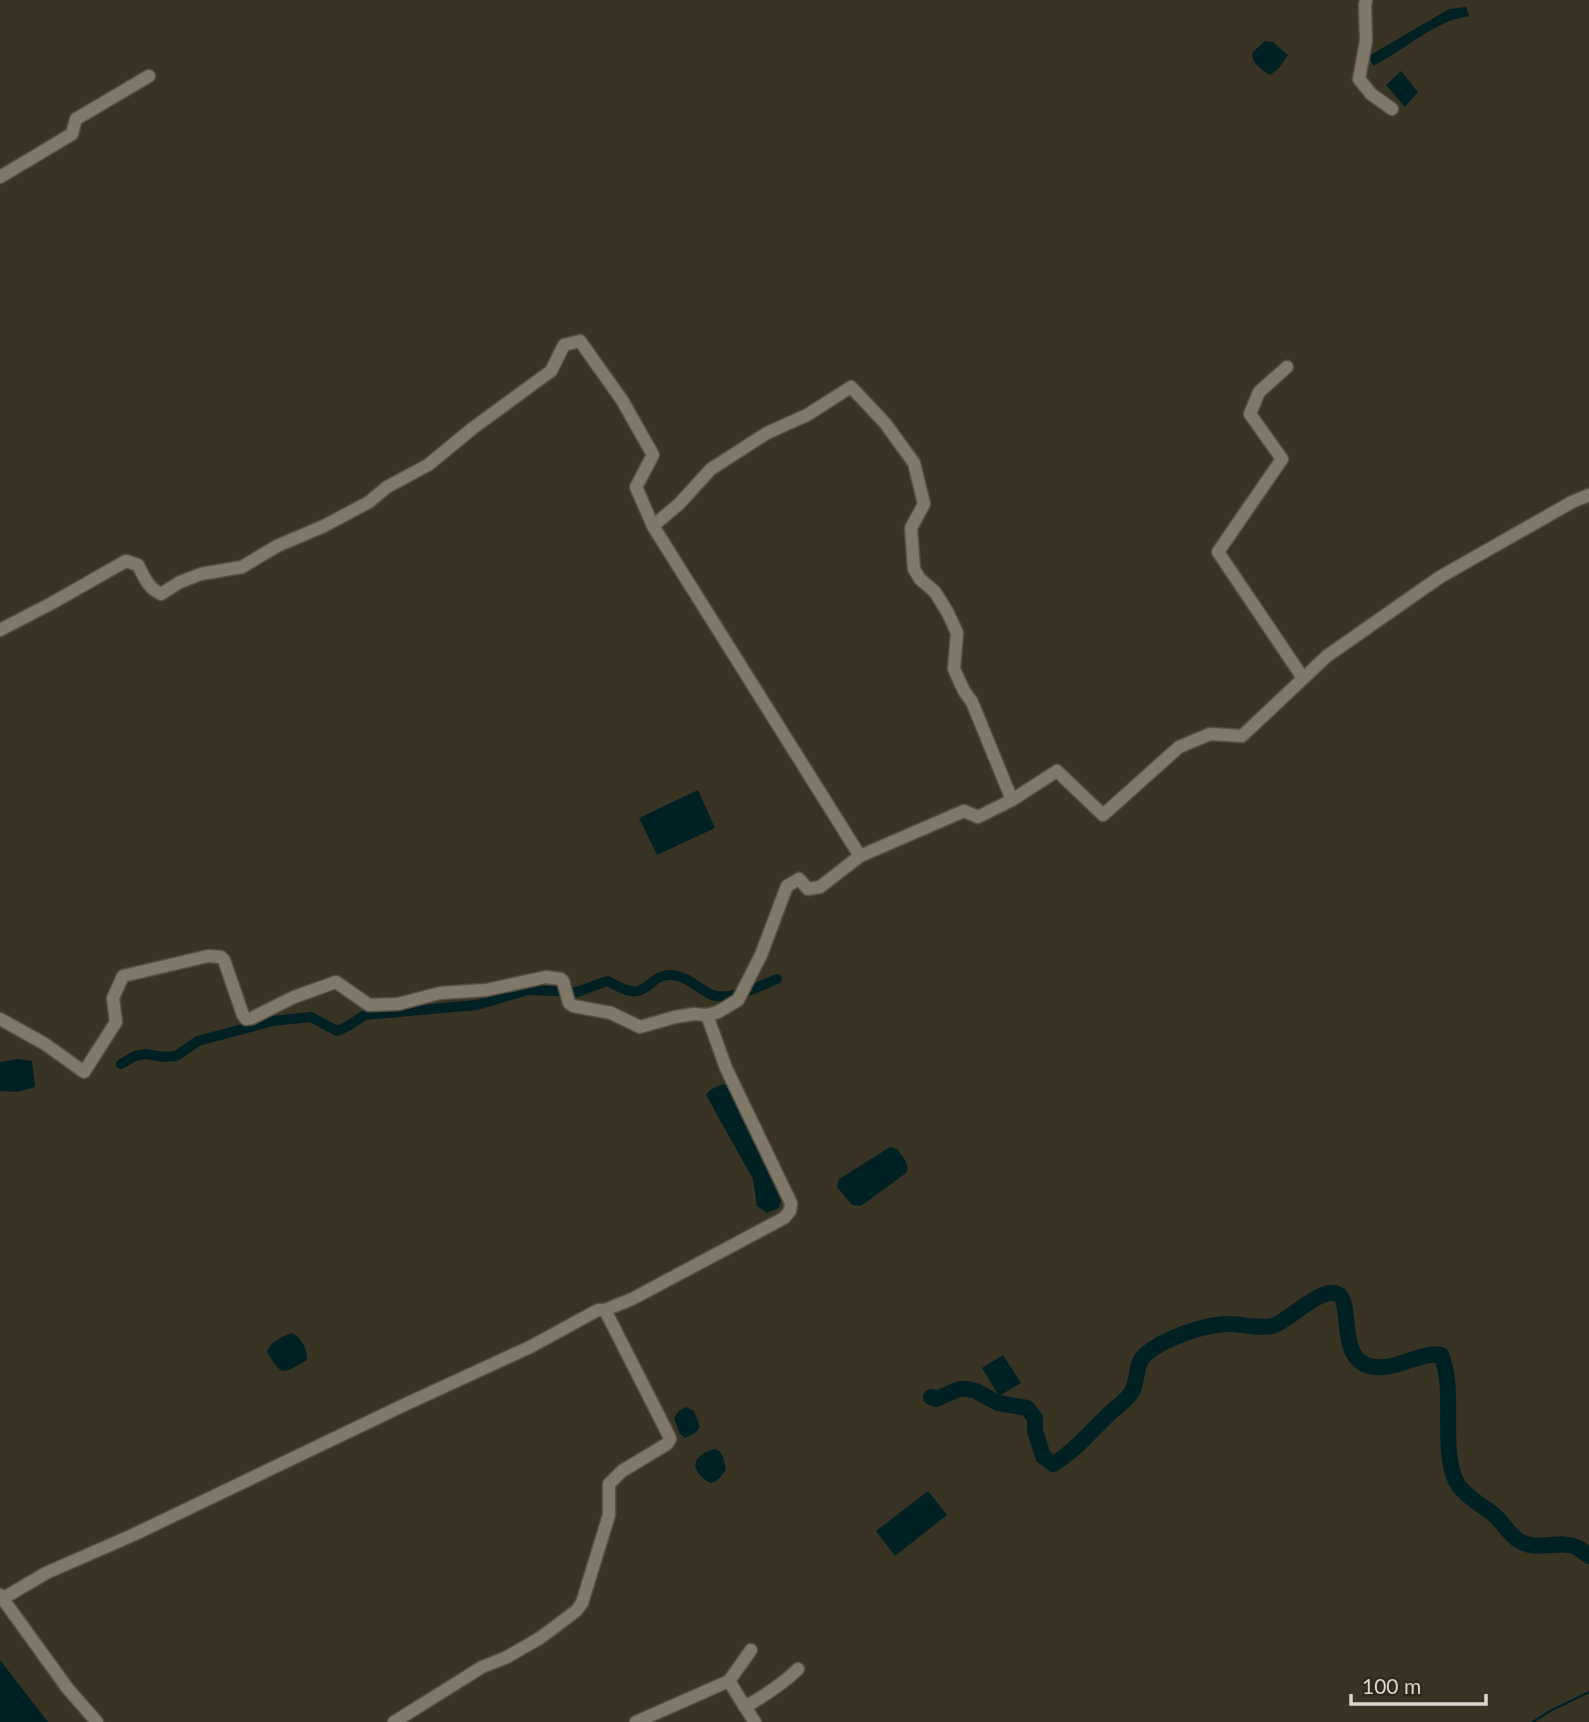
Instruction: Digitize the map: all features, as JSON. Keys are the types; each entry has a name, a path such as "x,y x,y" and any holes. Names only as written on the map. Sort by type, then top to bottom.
{"street":[{"path":"1366,0 1366,41 1359,79 1371,94 1392,109"},
{"path":"0,177 72,134 76,119 149,76"},
{"path":"0,630 126,561 138,565 147,583 161,594 180,582 201,574 242,567 277,546 324,526 369,502 387,487 428,465 551,371 564,345 580,341 622,400 653,455 636,487 653,526 860,856"},
{"path":"1287,367 1259,392 1250,414 1282,460 1218,552 1303,678"},
{"path":"653,526 679,504 711,469 767,433 807,415 851,387 885,424 914,463 924,504 911,528 915,569 920,579 935,592 957,633 954,669 972,702 1012,800"},
{"path":"0,1019 45,1044 85,1072 116,1022 113,998 123,976 208,956 221,957 224,961 246,1019 336,982 369,1005 398,1004 440,993 485,990 546,977 561,979 565,983 569,1003 577,1008 611,1013 640,1027 675,1017 718,1012 737,1000 761,955 787,886 799,879 808,890 820,887 860,856 964,811 978,817 1012,800 1057,771 1103,815 1179,747 1210,734 1242,736 1327,656 1440,577 1589,495"},
{"path":"97,1722 68,1689 1,1597 46,1573 133,1535 530,1347 597,1310 605,1310 632,1299 784,1218 790,1211 791,1203 726,1068 707,1015"},
{"path":"394,1722 482,1667 505,1658 540,1638 576,1611 582,1603 609,1515 609,1484 622,1471 667,1444 670,1439 605,1310"},
{"path":"636,1722 729,1681 751,1650"},
{"path":"745,1707 798,1669"},
{"path":"729,1681 755,1722"}],"water":[{"path":"1466,7 1469,16 1437,27 1373,66 1369,56 1449,9"},
{"path":"1265,41 1273,42 1288,55 1270,75 1258,66 1252,57 1252,53"},
{"path":"1401,71 1418,92 1405,107 1386,85"},
{"path":"698,790 715,828 657,855 639,818"},
{"path":"17,1059 32,1061 35,1087 17,1092 0,1091 0,1062"},
{"path":"725,1084 732,1090 781,1201 779,1208 767,1213 757,1206 753,1179 706,1095"},
{"path":"890,1147 897,1149 905,1161 906,1173 861,1206 852,1205 837,1187 839,1179"},
{"path":"292,1333 303,1344 307,1360 288,1370 280,1370 267,1352 277,1340"},
{"path":"1003,1355 1021,1383 999,1396 982,1368"},
{"path":"686,1407 694,1411 700,1427 685,1438 680,1434 674,1418"},
{"path":"714,1449 722,1454 726,1470 710,1483 699,1473 696,1464 701,1455"},
{"path":"928,1491 947,1515 895,1556 876,1531"},
{"path":"0,1660 48,1722 0,1722"}],"waterway":[{"path":"121,1064 135,1056 146,1054 176,1056 198,1041 273,1021 311,1017 337,1031 365,1015 477,1005 528,990 577,992 607,981 634,992 665,975 671,975 687,980 710,994 725,996 744,992 777,979"},
{"path":"931,1397 936,1399 959,1389 967,1389 998,1403 1027,1408 1035,1418 1035,1431 1043,1456 1053,1464 1075,1448 1129,1396 1142,1358 1154,1348 1174,1337 1209,1326 1272,1326 1312,1300 1330,1293 1337,1294 1345,1306 1352,1351 1359,1360 1369,1366 1388,1367 1434,1354 1441,1355 1448,1386 1448,1441 1453,1473 1459,1486 1470,1498 1496,1516 1511,1534 1525,1544 1569,1545 1589,1556"},
{"path":"1533,1722 1589,1692"}]}
